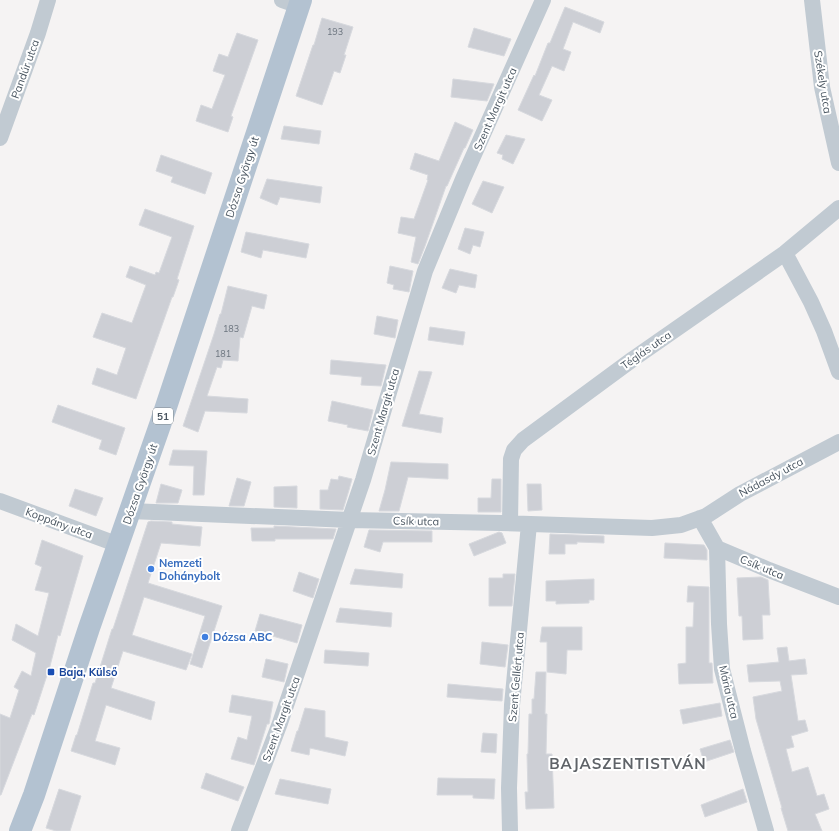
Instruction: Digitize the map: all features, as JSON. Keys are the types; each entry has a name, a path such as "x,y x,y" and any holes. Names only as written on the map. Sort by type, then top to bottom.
{"main road":[{"name":"Dózsa György út","path":"20,831 34,796 89,628 165,410 294,2"}],"street":[{"name":"Pandúr utca","path":"0,138 38,33 48,0"},
{"name":"Szent Margit utca","path":"239,831 280,722 350,520 424,271 463,179 544,0"},
{"name":"Székely utca","path":"812,0 822,86 839,163"},
{"name":"Téglás utca","path":"510,523 511,459 514,450 523,440 633,359 785,253 839,208"},
{"path":"785,253 824,330 839,372"},
{"name":"Nádasdy utca","path":"703,517 740,494 839,442"},
{"name":"Koppány utca","path":"0,501 119,545"},
{"name":"Csík utca","path":"130,511 350,520 510,523 652,528 682,525 703,517"},
{"path":"703,517 717,548"},
{"name":"Szent Gellért utca","path":"510,831 509,788 512,705 529,524"},
{"name":"Csík utca","path":"717,548 839,597"},
{"name":"Mária utca","path":"717,548 722,669 743,751 766,831"}],"building":[{"path":"565,7 604,22 600,33 573,22 563,49 571,52 564,71 552,66 539,95 552,100 542,121 518,110 534,75 535,76 548,43 550,43"},
{"path":"322,18 353,27 340,73 334,71 322,105 296,96"},
{"path":"474,28 511,39 504,56 468,47"},
{"path":"237,33 258,40 231,116 233,117 228,132 196,121 201,105 212,109 225,75 213,71 219,54 228,57"},
{"path":"453,79 494,84 487,101 451,97"},
{"path":"455,122 473,130 446,186 418,264 411,262 416,237 398,233 401,217 414,219 428,180 428,175 410,169 415,153 439,161"},
{"path":"284,126 321,131 319,144 281,139"},
{"path":"506,135 525,139 513,164 502,159 503,155 497,153"},
{"path":"161,155 212,173 205,194 171,182 173,177 156,171"},
{"path":"267,179 322,187 320,203 280,197 277,205 260,198"},
{"path":"483,181 504,187 492,213 472,204"},
{"path":"145,209 194,226 177,279 179,280 136,399 92,384 97,368 117,375 126,348 93,337 102,313 132,323 146,285 126,277 130,266 155,275 156,272 159,273 172,237 139,225"},
{"path":"465,228 484,232 480,247 473,245 470,254 458,249"},
{"path":"246,232 309,244 306,258 263,250 261,258 241,252"},
{"path":"390,266 413,271 409,292 393,289 394,285 387,283"},
{"path":"450,269 477,275 475,288 459,285 456,293 442,288"},
{"path":"228,286 267,295 264,309 252,306 243,338 240,337 238,361 223,360 221,368 217,367 207,396 248,399 247,413 205,411 198,432 183,426 221,314"},
{"path":"377,316 398,320 395,338 374,334"},
{"path":"430,327 465,332 463,345 428,340"},
{"path":"331,360 386,365 381,386 361,385 362,377 330,374"},
{"path":"419,371 432,372 419,414 443,418 441,433 402,426"},
{"path":"332,401 373,410 368,431 347,427 348,425 328,421"},
{"path":"58,405 125,428 116,455 99,449 102,440 52,422"},
{"path":"173,450 207,451 204,495 193,495 194,466 169,465"},
{"path":"391,462 448,464 448,479 408,477 399,511 379,511"},
{"path":"339,476 352,479 343,510 320,509 320,490 328,490 331,479 338,480"},
{"path":"237,478 251,482 244,506 229,506"},
{"path":"492,479 501,479 501,512 478,512 478,498 491,498"},
{"path":"161,484 182,490 178,503 156,503"},
{"path":"527,484 541,484 542,510 528,511"},
{"path":"297,486 297,508 274,507 274,487"},
{"path":"75,489 103,498 96,516 69,506"},
{"path":"148,522 172,522 172,524 202,527 200,546 161,543 148,583 222,606 202,668 190,664 205,616 144,597 132,635 192,654 186,670 123,651 111,688 155,702 151,720 106,705 95,741 120,748 115,765 71,751"},
{"path":"274,526 336,529 333,539 275,539 275,541 252,541 251,528 274,528"},
{"path":"369,530 432,531 432,542 383,542 380,552 364,547"},
{"path":"499,532 502,533 506,543 474,556 469,544"},
{"path":"550,534 604,536 604,543 577,542 577,544 565,544 565,554 549,554"},
{"path":"42,540 83,556 60,636 58,635 50,666 34,715 32,714 0,795 0,714 10,718 19,690 14,687 22,671 31,676 36,653 12,640 16,624 38,636 49,593 35,590 42,567 35,564"},
{"path":"665,543 704,545 707,550 707,560 664,558"},
{"path":"355,569 403,574 402,588 350,584"},
{"path":"299,572 319,579 313,598 293,591"},
{"path":"503,574 515,574 512,606 489,606 489,578 503,578"},
{"path":"761,577 768,580 770,615 762,615 763,639 743,640 742,616 739,616 737,578"},
{"path":"594,579 594,600 589,600 589,603 556,604 556,601 546,601 546,581"},
{"path":"688,586 709,587 709,663 712,663 713,683 679,684 678,664 686,663 686,627 693,627 694,602 687,602"},
{"path":"340,608 392,613 391,627 336,622"},
{"path":"260,614 302,625 297,643 255,631"},
{"path":"542,627 582,627 582,650 567,650 566,674 547,672 547,642 540,642"},
{"path":"482,642 508,645 505,667 480,664"},
{"path":"787,647 789,661 805,659 807,674 791,675 798,721 805,720 808,731 791,736 794,747 786,749 792,772 808,767 817,796 824,794 829,809 815,814 822,831 788,831 756,719 753,697 782,691 780,681 749,682 747,665 779,662 777,648"},
{"path":"325,650 369,653 368,666 324,663"},
{"path":"266,659 288,664 284,682 262,677"},
{"path":"536,672 546,672 546,754 552,754 554,808 526,809 525,792 528,792 527,754 529,714 532,714 532,699 534,699"},
{"path":"448,684 503,689 502,701 447,697"},
{"path":"232,695 273,702 269,724 267,724 254,765 231,759 238,737 247,740 252,716 229,712"},
{"path":"720,703 722,716 683,724 680,710"},
{"path":"305,708 325,711 325,737 348,742 345,756 310,748 309,755 291,751"},
{"path":"483,733 497,734 496,753 481,752"},
{"path":"730,740 734,752 704,762 700,749"},
{"path":"206,773 244,787 238,801 201,788"},
{"path":"438,778 495,779 494,799 473,798 473,795 437,795"},
{"path":"280,779 331,789 328,804 275,794"},
{"path":"59,789 81,796 70,831 56,831 46,828"},
{"path":"743,789 747,802 705,817 701,805"}],"place":[{"name":"Nemzeti Dohánybolt","path":"151,569"},
{"name":"Dózsa ABC","path":"205,637"},
{"name":"Baja, Külső","path":"51,672"}],"district":[{"name":"BAJASZENTISTVÁN","path":"628,763"}]}
